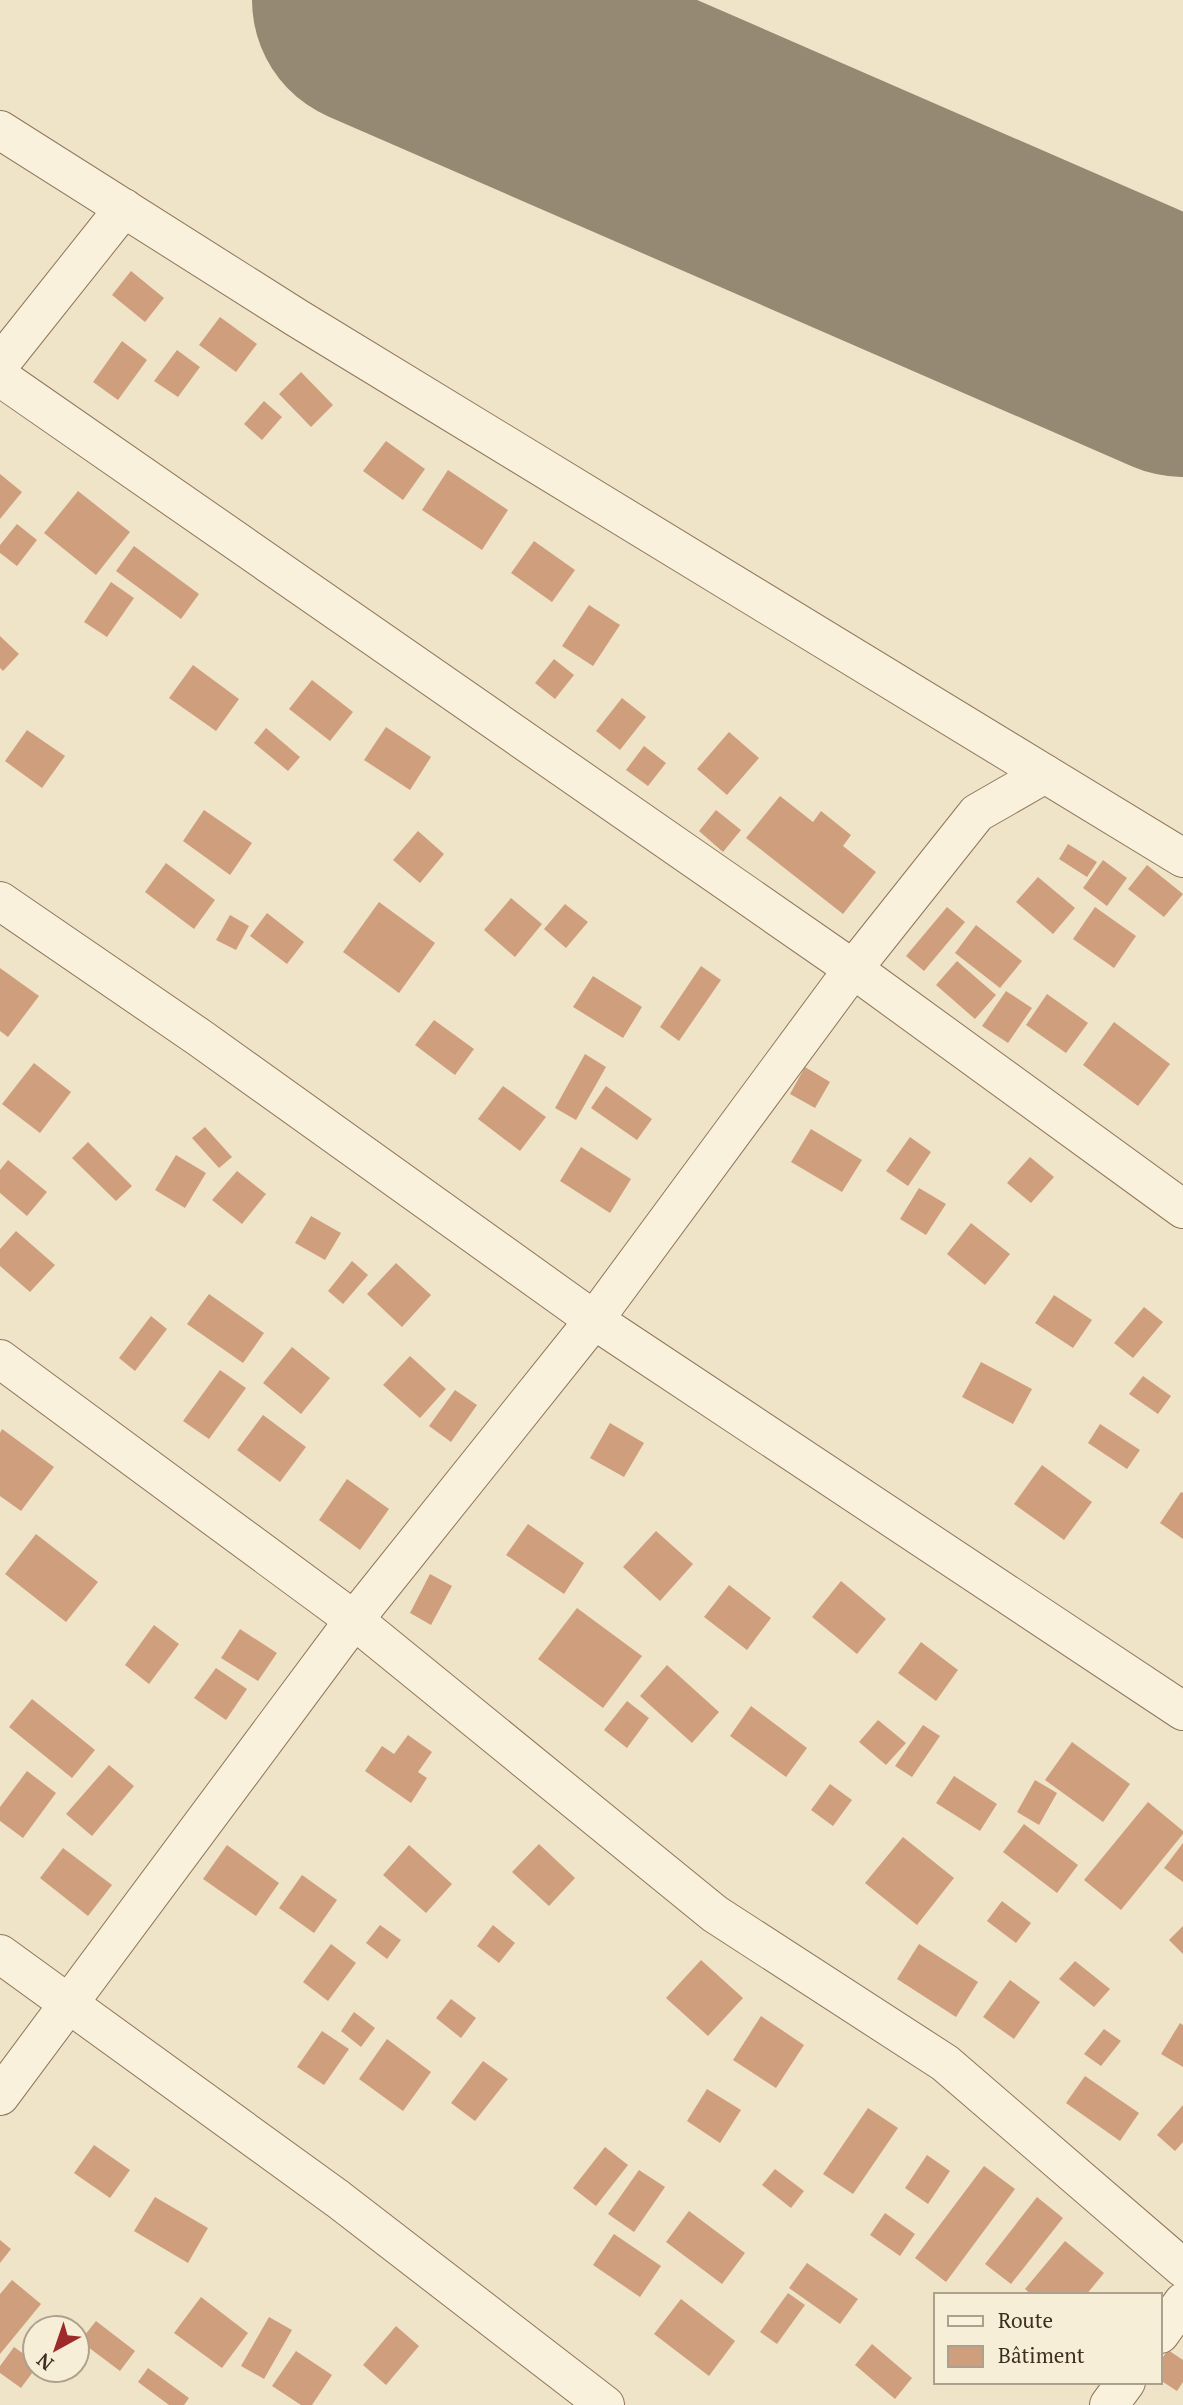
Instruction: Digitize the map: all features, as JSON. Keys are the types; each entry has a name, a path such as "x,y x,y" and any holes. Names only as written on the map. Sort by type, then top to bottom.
{"street":[{"path":"0,130 297,318 1183,858"},
{"path":"0,364 124,208"},
{"path":"0,377 853,969 1183,1209"},
{"path":"0,2096 354,1620 594,1320 853,969 977,813 1045,774"},
{"path":"0,901 200,1038 594,1320 1183,1711"},
{"path":"0,1359 354,1620 715,1914 946,2063 1183,2267"},
{"path":"0,1954 338,2199 606,2405"},
{"path":"1162,2331 1183,2302"},
{"path":"1109,2405 1124,2384"}],"building":[{"path":"131,271 164,298 145,322 112,295"},
{"path":"220,317 257,344 236,372 199,345"},
{"path":"122,341 147,360 118,400 93,382"},
{"path":"177,350 200,367 178,397 154,381"},
{"path":"301,372 333,405 311,427 279,394"},
{"path":"264,401 282,417 262,440 244,424"},
{"path":"386,441 425,469 403,500 363,471"},
{"path":"448,470 508,510 482,550 422,510"},
{"path":"0,474 22,492 0,519"},
{"path":"78,491 130,532 96,575 44,533"},
{"path":"17,524 37,540 17,566 0,553 0,545"},
{"path":"534,541 575,570 552,602 511,573"},
{"path":"134,546 199,594 181,619 116,571"},
{"path":"111,582 134,598 107,637 84,622"},
{"path":"589,605 620,625 593,666 562,646"},
{"path":"0,636 19,654 3,671 0,668"},
{"path":"554,659 574,675 555,699 535,683"},
{"path":"193,665 239,699 216,731 169,698"},
{"path":"312,680 353,712 330,741 289,709"},
{"path":"622,698 646,717 620,750 596,731"},
{"path":"386,727 431,757 410,790 364,760"},
{"path":"266,728 300,757 288,771 254,743"},
{"path":"27,730 65,756 42,788 5,761"},
{"path":"729,732 759,758 727,795 697,769"},
{"path":"644,746 666,763 648,786 626,770"},
{"path":"780,796 813,822 821,811 851,835 843,846 876,872 843,914 746,838"},
{"path":"204,810 252,843 230,875 183,841"},
{"path":"716,810 741,830 723,852 699,831"},
{"path":"418,831 444,854 420,883 393,860"},
{"path":"1068,844 1097,862 1087,877 1059,859"},
{"path":"1103,860 1127,878 1107,906 1083,888"},
{"path":"166,863 215,900 194,929 145,892"},
{"path":"1147,865 1183,894 1164,917 1128,889"},
{"path":"1038,877 1075,908 1053,934 1016,902"},
{"path":"511,898 542,924 515,957 484,930"},
{"path":"379,902 435,943 399,993 343,952"},
{"path":"565,904 588,922 566,948 544,929"},
{"path":"947,907 965,922 924,971 906,956"},
{"path":"1095,907 1136,936 1114,968 1073,939"},
{"path":"267,913 304,942 287,964 250,936"},
{"path":"230,915 249,926 236,950 216,940"},
{"path":"976,925 1022,961 1000,988 955,953"},
{"path":"957,961 996,995 975,1019 936,985"},
{"path":"701,966 721,980 679,1041 660,1027"},
{"path":"0,968 39,996 8,1037 0,1031"},
{"path":"593,976 642,1007 623,1038 573,1007"},
{"path":"1006,991 1032,1008 1008,1043 982,1026"},
{"path":"1047,994 1088,1023 1066,1053 1026,1025"},
{"path":"434,1020 474,1049 455,1075 415,1045"},
{"path":"1114,1022 1170,1064 1138,1106 1083,1065"},
{"path":"585,1054 606,1067 576,1120 555,1108"},
{"path":"34,1063 71,1092 40,1133 2,1104"},
{"path":"805,1067 830,1082 815,1108 790,1094"},
{"path":"503,1086 546,1117 520,1151 478,1119"},
{"path":"606,1086 652,1119 637,1140 591,1108"},
{"path":"205,1127 232,1157 219,1168 192,1138"},
{"path":"811,1129 862,1160 842,1192 791,1162"},
{"path":"910,1137 931,1152 908,1186 886,1171"},
{"path":"88,1142 132,1186 116,1201 72,1158"},
{"path":"581,1147 631,1179 610,1213 560,1181"},
{"path":"176,1155 206,1173 185,1208 155,1190"},
{"path":"1030,1157 1054,1177 1031,1203 1007,1183"},
{"path":"8,1160 47,1192 27,1216 0,1193 0,1170"},
{"path":"237,1171 266,1194 242,1224 212,1200"},
{"path":"919,1188 946,1204 926,1235 900,1219"},
{"path":"311,1216 341,1233 325,1260 295,1243"},
{"path":"971,1223 1010,1254 985,1285 947,1254"},
{"path":"16,1231 55,1265 30,1292 0,1266 0,1249"},
{"path":"352,1261 368,1275 343,1304 328,1291"},
{"path":"396,1263 431,1295 402,1327 367,1294"},
{"path":"209,1294 264,1333 243,1363 187,1324"},
{"path":"1054,1295 1092,1320 1073,1348 1035,1323"},
{"path":"1144,1307 1163,1322 1133,1358 1114,1343"},
{"path":"151,1316 167,1329 135,1371 119,1358"},
{"path":"292,1347 330,1378 301,1414 263,1383"},
{"path":"410,1356 446,1389 420,1418 383,1385"},
{"path":"981,1362 1032,1389 1013,1424 962,1397"},
{"path":"220,1370 246,1388 209,1439 183,1421"},
{"path":"1143,1376 1171,1396 1158,1414 1129,1394"},
{"path":"455,1390 477,1405 451,1442 429,1426"},
{"path":"263,1415 306,1447 280,1482 237,1450"},
{"path":"610,1423 644,1443 624,1477 590,1458"},
{"path":"1100,1424 1140,1450 1127,1469 1088,1443"},
{"path":"2,1429 54,1467 21,1511 0,1496"},
{"path":"1042,1465 1092,1502 1064,1540 1014,1504"},
{"path":"347,1479 389,1509 360,1550 319,1520"},
{"path":"1181,1492 1183,1493 1183,1539 1160,1523"},
{"path":"528,1524 584,1563 564,1594 506,1555"},
{"path":"656,1531 693,1564 660,1601 623,1567"},
{"path":"36,1534 98,1582 66,1622 5,1574"},
{"path":"430,1574 452,1586 431,1625 410,1613"},
{"path":"841,1581 886,1619 857,1654 812,1617"},
{"path":"729,1585 771,1618 747,1650 704,1617"},
{"path":"577,1608 642,1656 603,1708 538,1659"},
{"path":"154,1625 179,1644 149,1684 125,1665"},
{"path":"240,1629 277,1653 258,1681 221,1658"},
{"path":"921,1642 958,1670 936,1701 898,1673"},
{"path":"667,1665 719,1712 692,1743 640,1696"},
{"path":"216,1668 247,1689 226,1720 194,1698"},
{"path":"32,1699 95,1750 72,1778 9,1727"},
{"path":"627,1701 649,1718 627,1748 604,1730"},
{"path":"751,1706 807,1748 786,1777 730,1736"},
{"path":"878,1720 906,1743 886,1765 859,1742"},
{"path":"923,1725 940,1736 912,1777 895,1766"},
{"path":"408,1735 432,1752 418,1772 427,1778 411,1803 365,1771 382,1746 394,1754"},
{"path":"1072,1742 1130,1784 1103,1822 1045,1780"},
{"path":"109,1765 134,1786 92,1836 66,1814"},
{"path":"27,1771 56,1793 23,1838 0,1821 0,1807"},
{"path":"954,1776 997,1804 980,1831 936,1803"},
{"path":"1035,1780 1057,1793 1039,1825 1017,1812"},
{"path":"830,1784 852,1800 833,1826 811,1810"},
{"path":"1148,1802 1183,1831 1183,1834 1121,1910 1084,1880"},
{"path":"1024,1824 1078,1865 1057,1893 1003,1852"},
{"path":"903,1837 954,1878 917,1925 865,1883"},
{"path":"1183,1843 1183,1882 1164,1868"},
{"path":"539,1844 575,1878 549,1906 512,1872"},
{"path":"227,1845 279,1883 256,1916 203,1879"},
{"path":"409,1845 452,1884 426,1913 383,1875"},
{"path":"63,1848 112,1885 88,1916 40,1878"},
{"path":"302,1875 337,1900 314,1933 279,1908"},
{"path":"1002,1901 1031,1923 1016,1943 987,1921"},
{"path":"380,1925 401,1940 387,1959 366,1943"},
{"path":"493,1925 515,1943 499,1963 477,1946"},
{"path":"1183,1926 1183,1954 1169,1940"},
{"path":"331,1944 356,1963 328,2001 303,1982"},
{"path":"919,1944 978,1982 956,2017 897,1979"},
{"path":"701,1960 743,1998 708,2036 666,1998"},
{"path":"1075,1961 1110,1989 1094,2007 1059,1979"},
{"path":"1010,1980 1040,2002 1014,2039 983,2017"},
{"path":"451,1999 476,2018 461,2038 436,2018"},
{"path":"354,2012 375,2028 361,2047 341,2031"},
{"path":"761,2016 804,2045 776,2088 733,2060"},
{"path":"1180,2023 1183,2025 1183,2067 1161,2054"},
{"path":"1104,2029 1121,2041 1101,2066 1084,2054"},
{"path":"322,2031 349,2049 324,2085 297,2067"},
{"path":"387,2039 431,2072 403,2111 359,2079"},
{"path":"483,2061 508,2079 475,2121 451,2103"},
{"path":"1085,2076 1139,2113 1120,2141 1066,2103"},
{"path":"707,2089 741,2110 720,2143 687,2121"},
{"path":"1183,2105 1183,2142 1175,2151 1157,2135"},
{"path":"868,2108 898,2128 853,2194 823,2174"},
{"path":"94,2145 130,2170 110,2198 74,2173"},
{"path":"605,2147 628,2165 596,2206 573,2188"},
{"path":"927,2155 950,2171 928,2204 905,2188"},
{"path":"984,2166 1015,2189 946,2282 915,2258"},
{"path":"775,2169 804,2191 791,2208 762,2185"},
{"path":"639,2170 665,2187 634,2232 608,2214"},
{"path":"155,2197 208,2228 188,2263 134,2231"},
{"path":"1037,2197 1063,2218 1011,2284 985,2264"},
{"path":"689,2211 745,2253 722,2284 666,2242"},
{"path":"885,2213 915,2234 900,2256 870,2235"},
{"path":"614,2234 661,2266 640,2297 593,2265"},
{"path":"0,2240 11,2249 0,2263"},
{"path":"1065,2241 1104,2273 1088,2293 1030,2293 1025,2289"},
{"path":"807,2263 858,2299 840,2324 789,2288"},
{"path":"12,2280 41,2304 33,2314 21,2314 21,2328 0,2354 0,2294"},
{"path":"788,2293 805,2305 777,2344 760,2332"},
{"path":"201,2297 248,2333 222,2368 174,2333"},
{"path":"681,2299 735,2341 709,2376 654,2334"},
{"path":"269,2317 292,2330 264,2379 241,2366"},
{"path":"96,2321 135,2351 120,2371 91,2349 91,2327"},
{"path":"396,2326 419,2346 386,2385 363,2365"},
{"path":"872,2344 912,2378 895,2399 855,2365"},
{"path":"14,2347 21,2352 21,2384 24,2384 21,2388 0,2373 0,2366"},
{"path":"1168,2350 1183,2360 1183,2382 1177,2391 1162,2381 1162,2358"},
{"path":"296,2351 332,2375 312,2405 301,2405 272,2386"},
{"path":"148,2368 189,2398 184,2405 169,2405 138,2382"}],"runway":[{"path":"379,0 1183,350"}]}
